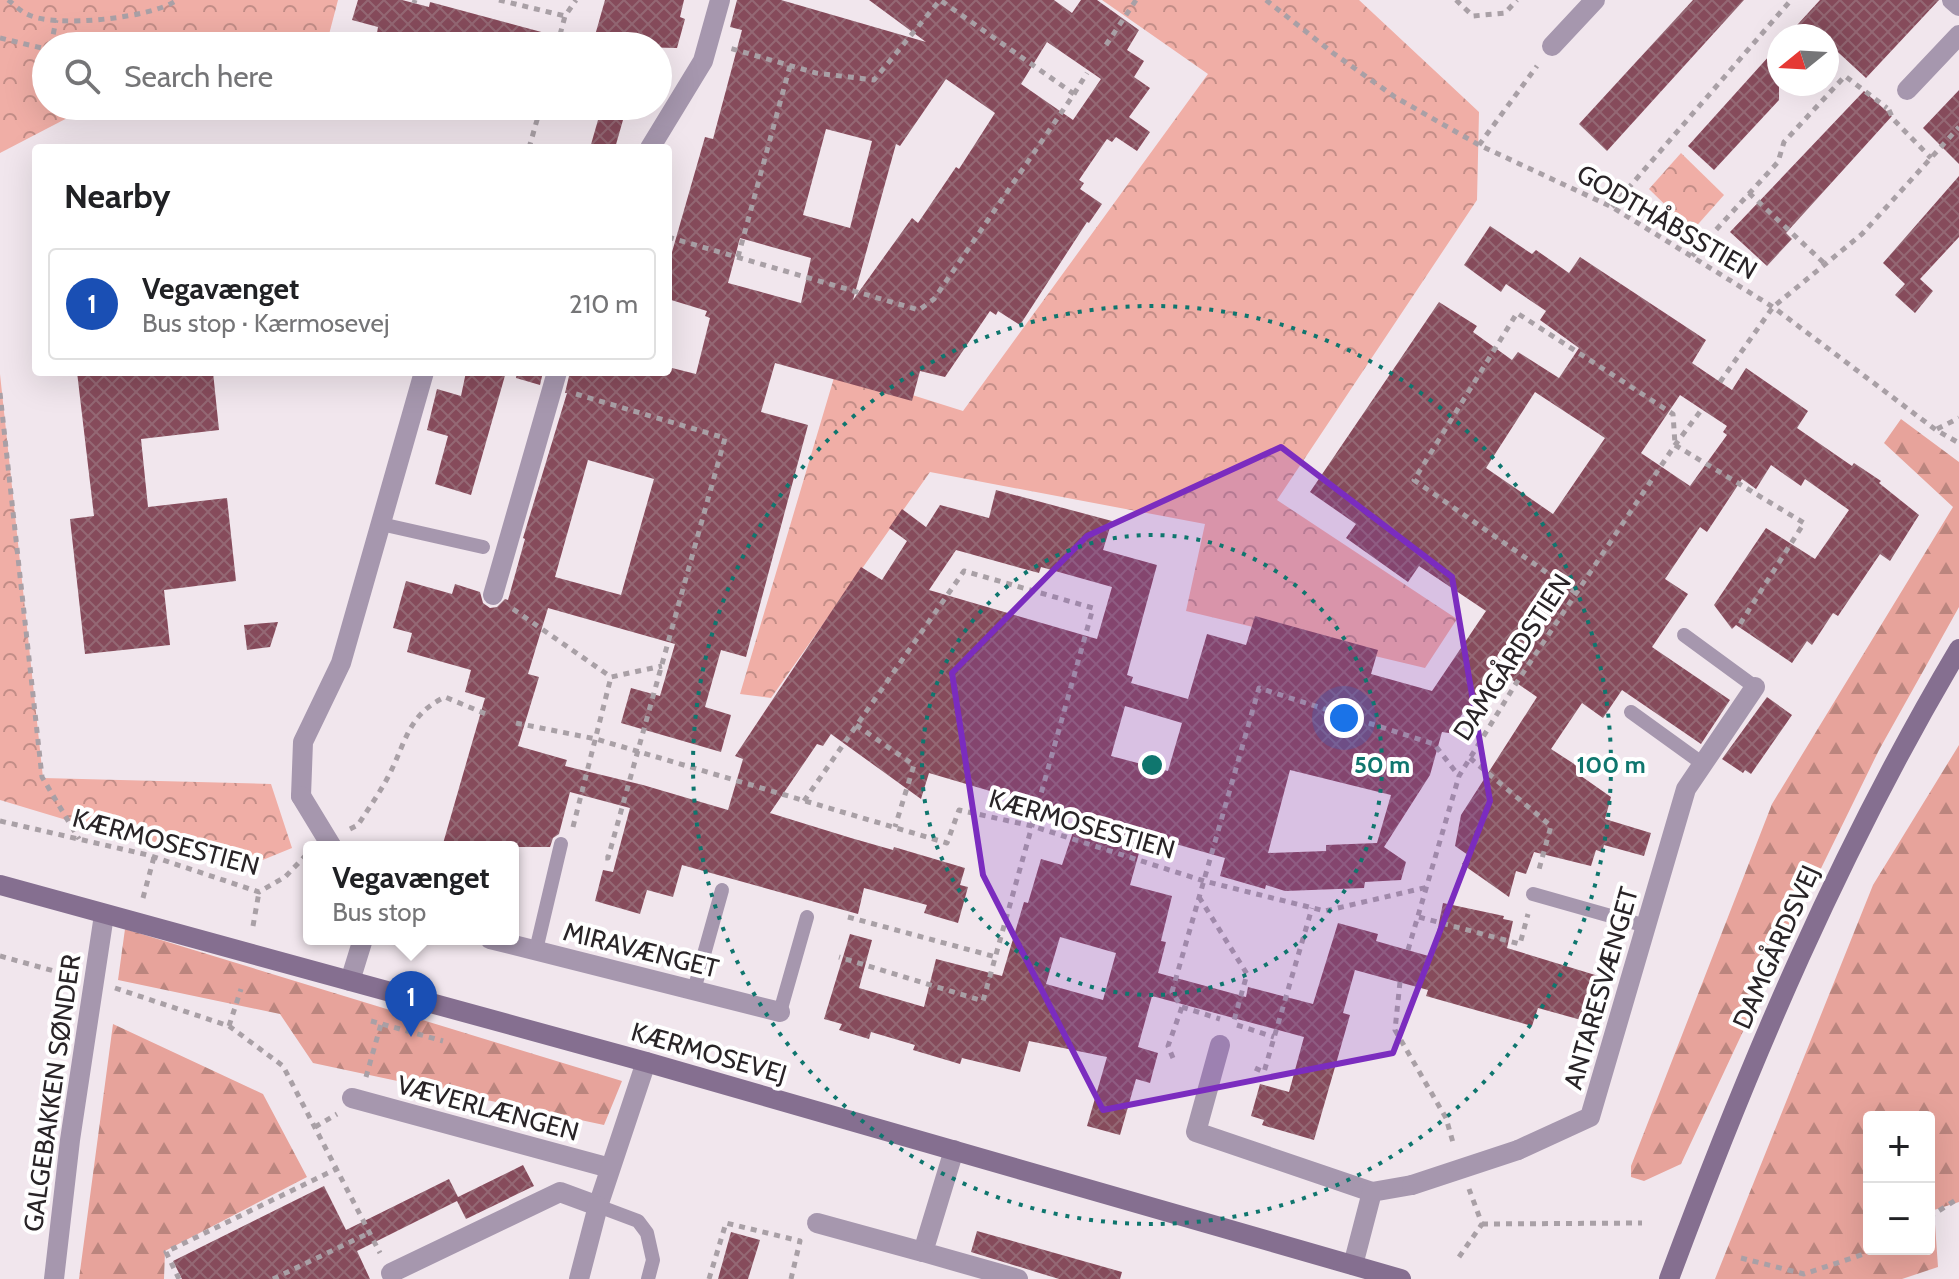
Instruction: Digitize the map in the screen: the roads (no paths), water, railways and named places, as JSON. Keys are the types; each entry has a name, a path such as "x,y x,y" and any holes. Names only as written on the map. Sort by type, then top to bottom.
{"street":[{"path":"672,112 703,61 720,0"},
{"path":"1552,46 1595,0"},
{"path":"1952,0 1959,6"},
{"path":"1907,90 1959,35"},
{"path":"652,144 667,120"},
{"path":"338,840 301,796 303,742 341,663 423,376"},
{"path":"493,595 555,380"},
{"name":"DAMGÅRDSVEJ","path":"1669,1279 1764,1033 1844,860 1907,736 1959,649"},
{"name":"ANTARESVÆNGET","path":"1372,1192 1412,1185 1518,1150 1590,1117 1686,789 1755,687"},
{"name":"KÆRMOSEVEJ","path":"0,885 646,1062 1401,1279"},
{"name":"GALGEBAKKEN SØNDER","path":"54,1279 70,1140 104,915"},
{"path":"350,981 361,945"},
{"name":"MIRAVÆNGET","path":"515,945 780,1012"},
{"path":"1220,1045 1196,1132 1372,1192 1353,1265"},
{"path":"579,1279 598,1206 646,1062"},
{"name":"VÆVERLÆNGEN","path":"352,1098 610,1168"},
{"path":"923,1252 954,1150"},
{"path":"391,1273 560,1192 598,1206"},
{"path":"817,1223 1018,1279"}],"lane":[{"path":"381,524 483,547"},
{"path":"1684,635 1755,687"},
{"path":"1631,712 1703,764"},
{"path":"536,950 561,844"},
{"path":"694,990 722,890"},
{"path":"1533,894 1646,926"},
{"path":"780,1012 807,917"},
{"path":"598,1206 638,1221 647,1233 653,1260 648,1279"}],"place":[{"name":"Vegavænget","path":"411,1037"}]}
